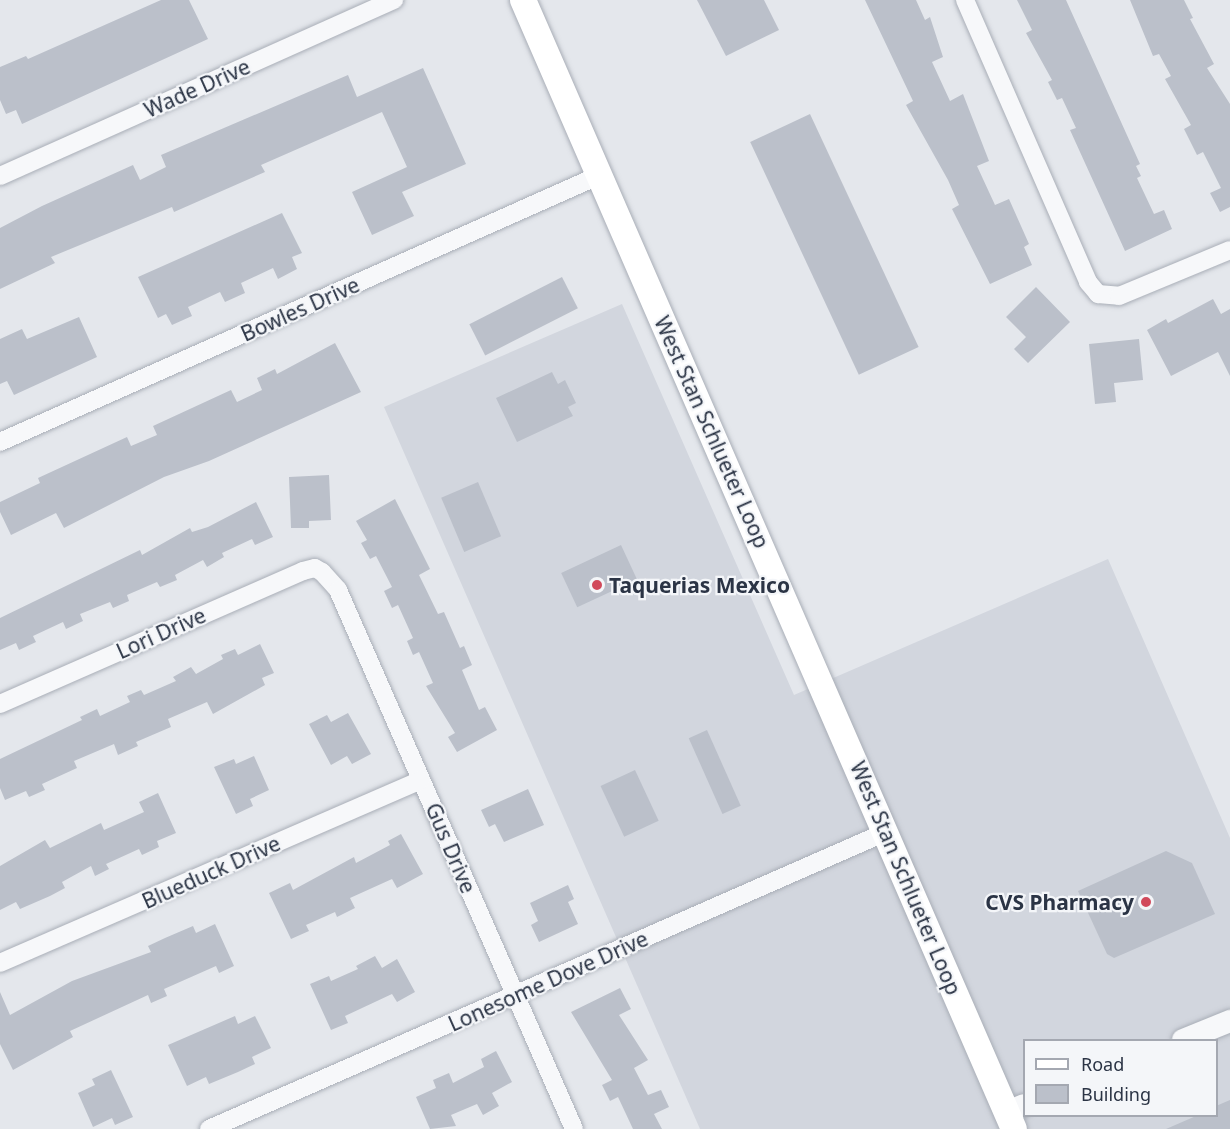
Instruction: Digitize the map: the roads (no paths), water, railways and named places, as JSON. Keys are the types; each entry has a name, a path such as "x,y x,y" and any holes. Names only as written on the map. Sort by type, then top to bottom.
{"main road":[{"name":"West Stan Schlueter Loop","path":"522,0 886,832 1015,1116"}],"street":[{"name":"Wade Drive","path":"0,176 394,0"},
{"path":"965,0 1088,282 1098,294 1119,296 1230,250"},
{"name":"Bowles Drive","path":"0,442 600,176"},
{"name":"Lori Drive","path":"0,704 303,571 315,568 322,572"},
{"name":"Gus Drive","path":"322,572 338,590 574,1129"},
{"name":"Blueduck Drive","path":"0,963 422,780"},
{"name":"Lonesome Dove Drive","path":"209,1129 886,832"},
{"path":"1188,1039 1230,1021"}],"place":[{"name":"Taquerias Mexico","path":"597,585"},
{"name":"CVS Pharmacy","path":"1146,902"}]}
